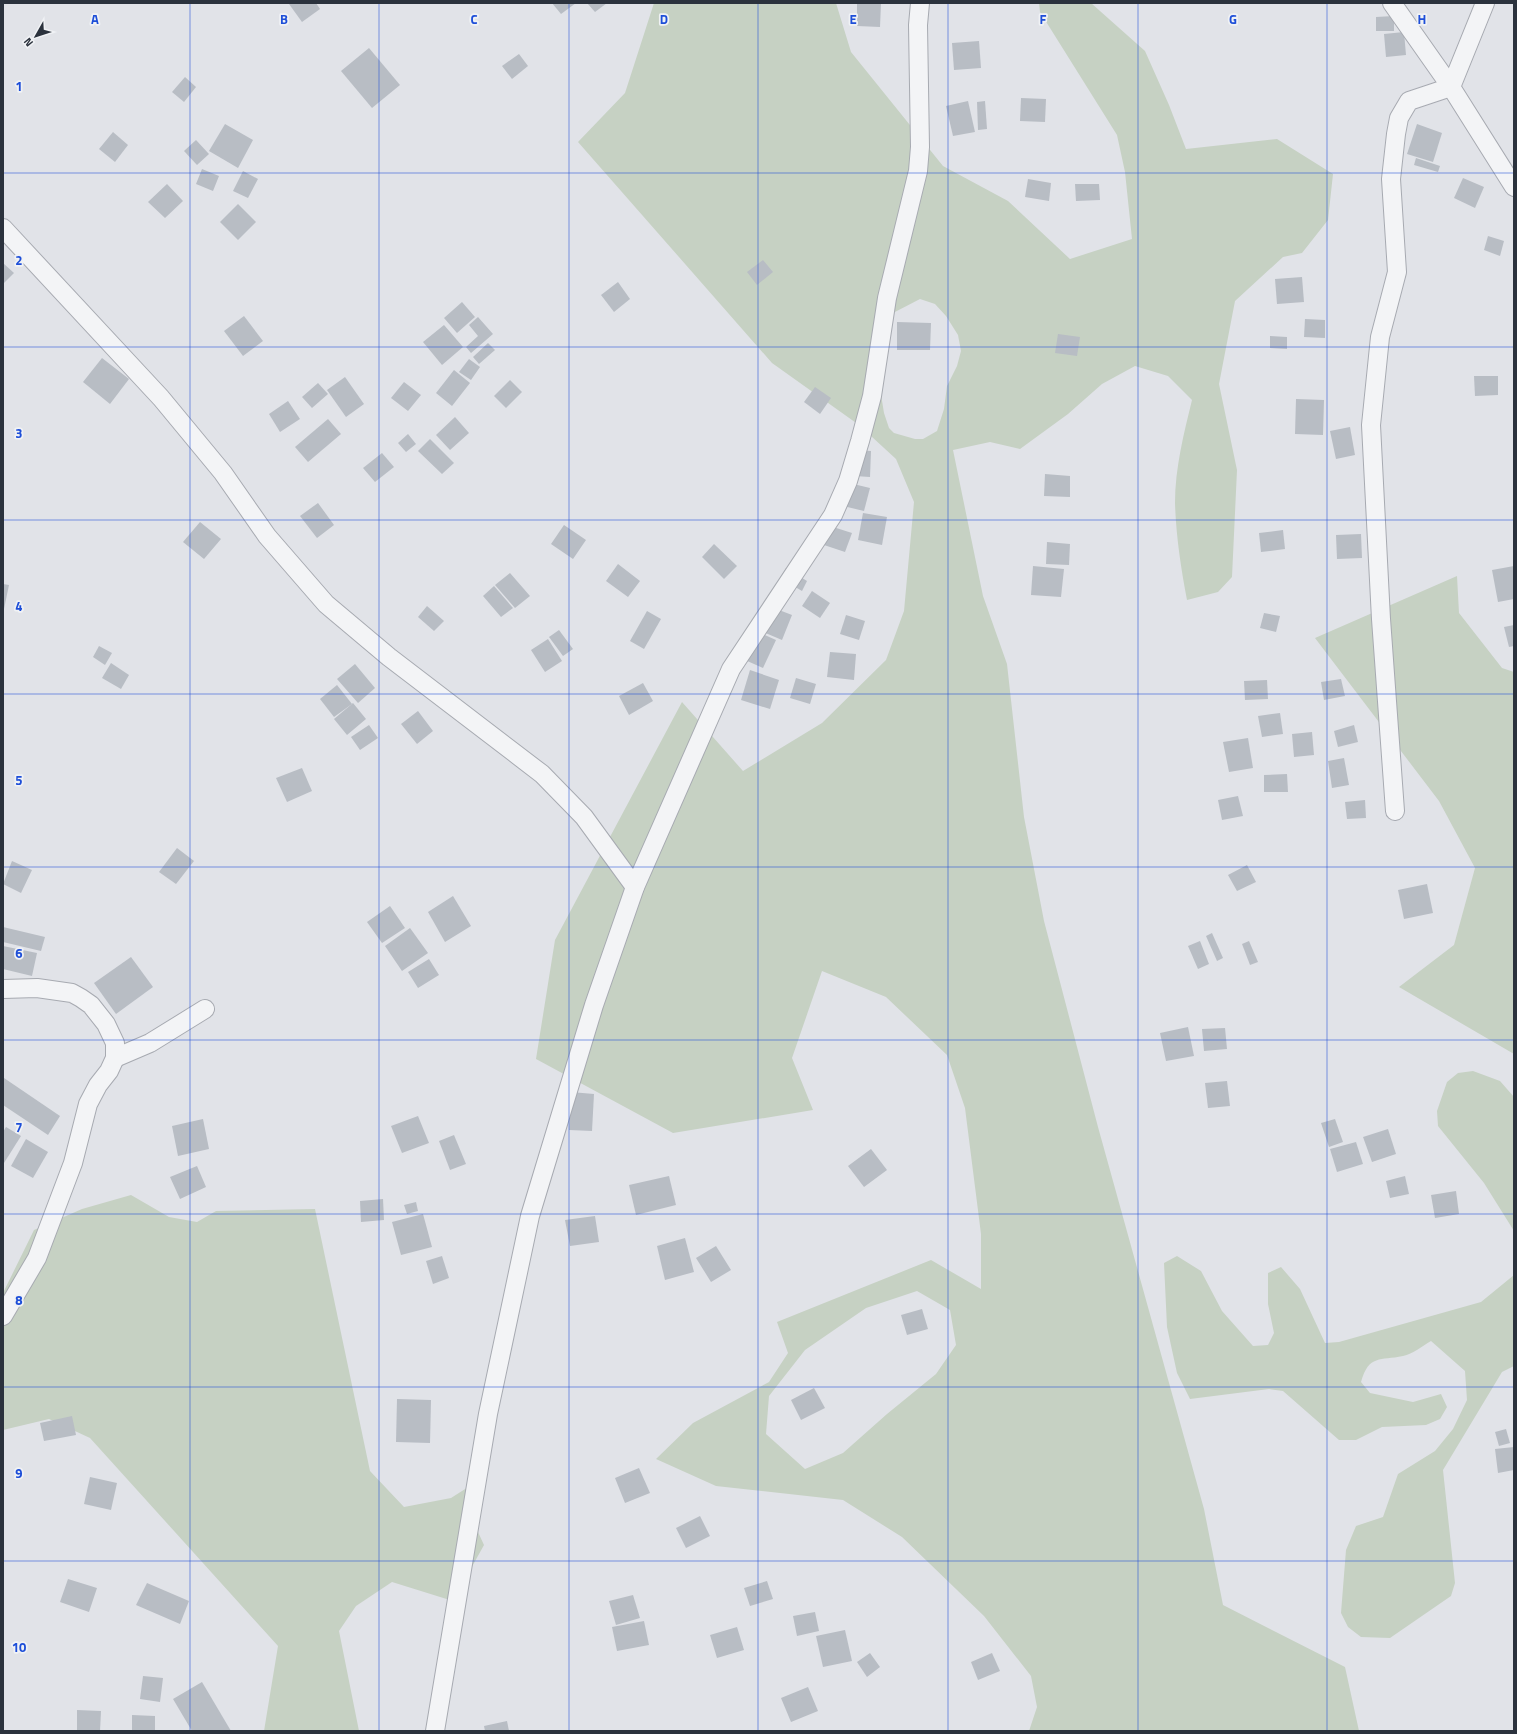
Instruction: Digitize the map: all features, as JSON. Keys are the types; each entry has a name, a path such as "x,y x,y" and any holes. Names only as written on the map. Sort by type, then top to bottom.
{"street":[{"path":"435,1731 488,1414 518,1282 530,1216 594,1005 635,887 731,669 833,515 848,481 872,396 888,298 918,171 920,147 918,25 920,3"},
{"path":"1392,3 1451,87 1514,187"},
{"path":"1395,811 1380,618 1372,412 1380,337 1397,272 1391,179 1399,118 1409,101 1451,87 1485,3"},
{"path":"3,228 161,398 223,473 267,536 326,604 389,657 542,774 584,816 635,887"},
{"path":"3,988 44,989 72,993 81,998 91,1005 106,1024 114,1043 115,1058 109,1071 98,1085 88,1104 73,1163 37,1258 3,1316"},
{"path":"115,1058 150,1043 205,1009"}],"green space":[{"path":"654,3 836,3 851,52 943,166 1008,201 1070,259 1132,239 1125,172 1117,135 1040,12 1039,3 1091,3 1145,51 1169,105 1186,149 1277,139 1333,174 1328,220 1302,253 1283,257 1235,301 1219,384 1237,470 1232,577 1218,592 1187,600 1176,528 1175,490 1178,464 1192,400 1168,376 1135,366 1102,384 1068,414 1020,449 990,442 953,450 983,596 1007,664 1024,817 1044,921 1098,1127 1204,1509 1223,1605 1345,1667 1359,1731 1029,1731 1037,1707 1031,1676 984,1616 902,1537 843,1500 716,1486 656,1459 693,1423 769,1382 788,1353 777,1322 931,1260 981,1289 981,1234 965,1108 947,1055 886,997 822,971 792,1058 813,1110 673,1133 536,1059 555,940 682,702 743,771 822,723 886,660 904,611 914,502 896,459 859,425 772,363 578,142 625,93","holes":["920,299 935,304 946,316 958,335 961,351 957,366 947,386 944,409 937,431 923,439 915,439 894,433 889,428 884,413 875,358 893,313","917,1291 950,1310 956,1345 936,1374 887,1414 843,1453 805,1469 766,1434 769,1396 805,1350 866,1308"]},
{"path":"1457,576 1459,613 1502,668 1514,672 1514,1054 1399,987 1454,945 1475,868 1439,801 1315,638"},
{"path":"1473,1071 1500,1081 1514,1097 1514,1231 1484,1183 1438,1126 1437,1111 1447,1082 1458,1073"},
{"path":"131,1195 169,1217 197,1222 216,1211 315,1209 370,1471 404,1507 451,1498 473,1484 478,1532 484,1545 453,1601 392,1582 356,1606 339,1631 359,1731 264,1731 278,1646 90,1438 49,1419 3,1430 3,1293 34,1230 82,1209"},
{"path":"1177,1256 1201,1271 1222,1311 1253,1346 1268,1345 1274,1333 1268,1304 1268,1273 1281,1267 1300,1289 1325,1343 1339,1342 1481,1302 1514,1275 1514,1366 1502,1372 1443,1470 1455,1583 1451,1596 1390,1638 1361,1637 1348,1627 1341,1613 1346,1550 1356,1526 1383,1517 1398,1474 1435,1451 1453,1429 1467,1400 1465,1371 1431,1341 1407,1355 1376,1360 1368,1367 1361,1382 1370,1393 1413,1402 1441,1394 1447,1407 1440,1419 1426,1425 1382,1427 1356,1440 1339,1440 1283,1391 1269,1389 1190,1399 1177,1373 1167,1327 1164,1263"}],"building":[{"path":"316,3 320,9 302,22 289,4"},
{"path":"552,3 576,3 561,14"},
{"path":"587,3 607,3 595,12"},
{"path":"857,3 881,3 880,27 857,26"},
{"path":"1394,16 1394,31 1376,31 1376,17"},
{"path":"1404,32 1406,55 1386,57 1384,34"},
{"path":"979,41 981,68 954,70 952,43"},
{"path":"369,48 400,85 372,108 341,71"},
{"path":"519,54 528,66 512,79 502,66"},
{"path":"185,77 196,87 184,102 172,92"},
{"path":"1021,98 1046,99 1045,122 1020,121"},
{"path":"968,101 975,132 953,136 946,106"},
{"path":"985,101 987,129 978,130 977,102"},
{"path":"225,124 253,140 238,168 209,151"},
{"path":"1417,124 1442,133 1433,162 1407,154"},
{"path":"113,132 128,145 115,162 99,149"},
{"path":"196,140 209,154 197,165 184,151"},
{"path":"1416,158 1440,166 1438,172 1414,165"},
{"path":"202,169 219,176 213,191 196,184"},
{"path":"243,171 258,179 248,198 233,191"},
{"path":"1463,178 1484,187 1475,208 1454,198"},
{"path":"1028,179 1051,183 1049,201 1025,197"},
{"path":"167,184 183,201 165,218 148,202"},
{"path":"1075,184 1099,184 1100,200 1076,201"},
{"path":"238,204 256,222 238,240 220,222"},
{"path":"1488,236 1504,241 1500,256 1484,250"},
{"path":"763,260 773,272 757,285 747,272"},
{"path":"3,263 14,273 3,284"},
{"path":"1302,277 1304,302 1277,304 1275,279"},
{"path":"618,282 630,299 614,312 601,295"},
{"path":"462,302 475,317 457,333 444,318"},
{"path":"244,316 263,341 243,356 224,331"},
{"path":"478,317 493,334 471,353 466,347 478,336 469,325"},
{"path":"1305,319 1325,320 1325,338 1304,337"},
{"path":"897,322 931,323 930,350 897,350"},
{"path":"444,325 463,347 442,365 423,342"},
{"path":"1058,334 1080,337 1077,356 1055,353"},
{"path":"1270,336 1287,337 1287,349 1270,348"},
{"path":"488,343 495,350 479,364 473,357"},
{"path":"102,358 129,379 110,404 83,382"},
{"path":"469,359 480,367 471,380 459,372"},
{"path":"454,370 470,383 452,406 436,393"},
{"path":"1474,376 1498,376 1498,395 1475,396"},
{"path":"345,377 364,404 346,417 327,390"},
{"path":"510,380 522,392 506,408 494,396"},
{"path":"404,382 421,395 408,411 391,398"},
{"path":"318,383 328,394 312,408 302,397"},
{"path":"815,387 831,398 820,414 804,402"},
{"path":"1296,399 1324,400 1323,435 1295,434"},
{"path":"288,401 300,419 280,432 269,414"},
{"path":"455,417 469,433 450,450 436,435"},
{"path":"328,419 341,434 308,462 295,447"},
{"path":"1350,427 1355,455 1336,459 1330,431"},
{"path":"408,434 416,444 406,452 398,443"},
{"path":"430,439 454,463 442,474 418,451"},
{"path":"856,450 871,451 870,477 855,476"},
{"path":"382,453 394,467 375,482 363,468"},
{"path":"1045,474 1070,476 1070,497 1044,496"},
{"path":"845,482 870,488 864,511 839,505"},
{"path":"318,503 334,525 317,538 300,516"},
{"path":"863,513 887,517 882,545 858,540"},
{"path":"200,522 221,539 204,559 183,542"},
{"path":"564,525 586,540 573,559 551,544"},
{"path":"830,526 852,533 845,552 824,545"},
{"path":"1283,530 1285,549 1261,552 1259,533"},
{"path":"1361,534 1362,558 1337,559 1336,535"},
{"path":"1047,542 1070,544 1069,565 1046,564"},
{"path":"714,544 737,566 724,579 702,557"},
{"path":"618,564 640,581 628,597 606,581"},
{"path":"1033,566 1064,569 1061,597 1031,595"},
{"path":"1514,566 1514,599 1498,602 1492,570"},
{"path":"786,568 807,581 802,591 780,578"},
{"path":"510,573 530,596 515,608 495,585"},
{"path":"3,584 9,585 4,609 3,609"},
{"path":"494,586 513,608 501,617 483,596"},
{"path":"812,591 830,603 820,618 802,606"},
{"path":"766,605 792,615 782,640 756,629"},
{"path":"427,606 444,621 434,631 418,617"},
{"path":"647,611 661,619 644,649 630,641"},
{"path":"1264,613 1280,616 1276,632 1260,628"},
{"path":"846,615 865,621 859,640 840,634"},
{"path":"1514,625 1514,646 1509,647 1504,627"},
{"path":"749,628 776,640 763,668 736,656"},
{"path":"559,630 573,649 563,656 549,637"},
{"path":"548,639 562,661 545,672 531,650"},
{"path":"99,646 112,653 105,665 93,657"},
{"path":"830,652 856,654 854,680 827,677"},
{"path":"111,663 129,675 121,689 102,678"},
{"path":"355,664 375,688 358,703 337,679"},
{"path":"750,670 779,680 770,709 741,700"},
{"path":"796,678 816,684 810,704 790,698"},
{"path":"1341,679 1345,696 1324,700 1321,682"},
{"path":"1267,680 1268,699 1245,700 1244,681"},
{"path":"643,683 653,701 629,715 619,696"},
{"path":"337,685 352,704 334,717 320,699"},
{"path":"353,703 366,719 347,735 334,719"},
{"path":"418,711 433,731 417,744 401,724"},
{"path":"1280,713 1283,734 1262,737 1258,716"},
{"path":"369,725 378,738 360,750 351,737"},
{"path":"1354,725 1358,742 1338,747 1334,731"},
{"path":"1312,732 1314,755 1294,757 1292,734"},
{"path":"1248,738 1253,768 1229,772 1223,742"},
{"path":"1344,758 1349,785 1332,788 1328,761"},
{"path":"302,768 312,791 287,802 276,778"},
{"path":"1287,774 1288,792 1264,792 1264,775"},
{"path":"1238,796 1243,816 1222,820 1218,800"},
{"path":"1365,800 1366,818 1347,819 1345,802"},
{"path":"177,848 194,861 176,884 159,872"},
{"path":"12,861 32,870 21,893 3,884"},
{"path":"1247,865 1256,882 1237,891 1228,875"},
{"path":"1427,884 1433,913 1404,919 1398,890"},
{"path":"453,896 471,926 445,942 428,912"},
{"path":"390,906 405,928 382,943 367,922"},
{"path":"3,927 45,937 41,951 3,942"},
{"path":"410,928 428,953 402,971 385,946"},
{"path":"1212,933 1223,958 1217,961 1206,936"},
{"path":"1200,941 1209,964 1198,969 1188,946"},
{"path":"1249,941 1258,962 1250,965 1242,944"},
{"path":"3,946 37,953 32,976 3,969"},
{"path":"131,957 153,987 116,1014 94,983"},
{"path":"429,959 439,975 418,988 408,972"},
{"path":"1188,1027 1194,1056 1166,1061 1160,1033"},
{"path":"1225,1028 1227,1049 1204,1051 1202,1029"},
{"path":"4,1078 60,1116 48,1135 3,1105"},
{"path":"1227,1081 1230,1106 1208,1108 1205,1083"},
{"path":"571,1092 594,1094 592,1131 569,1130"},
{"path":"418,1116 429,1143 402,1153 391,1126"},
{"path":"203,1119 209,1149 178,1156 172,1126"},
{"path":"1335,1119 1343,1142 1329,1147 1321,1123"},
{"path":"6,1127 21,1136 4,1163 3,1132"},
{"path":"1388,1129 1396,1154 1372,1162 1363,1137"},
{"path":"454,1135 466,1164 450,1170 439,1141"},
{"path":"26,1139 48,1152 33,1178 11,1166"},
{"path":"1356,1142 1363,1164 1337,1172 1330,1149"},
{"path":"871,1149 887,1170 864,1187 848,1166"},
{"path":"197,1166 206,1187 180,1199 170,1177"},
{"path":"669,1176 676,1205 636,1215 629,1185"},
{"path":"1405,1176 1409,1194 1390,1198 1386,1181"},
{"path":"1456,1191 1459,1214 1435,1218 1431,1195"},
{"path":"383,1199 384,1220 361,1222 360,1201"},
{"path":"416,1202 418,1211 407,1214 404,1205"},
{"path":"423,1214 432,1247 401,1255 392,1222"},
{"path":"595,1216 599,1242 570,1246 565,1220"},
{"path":"685,1238 694,1272 665,1280 657,1246"},
{"path":"716,1246 731,1270 711,1282 696,1258"},
{"path":"442,1256 449,1278 433,1284 426,1261"},
{"path":"922,1309 928,1329 907,1335 901,1315"},
{"path":"814,1388 825,1408 801,1420 791,1400"},
{"path":"397,1399 431,1400 430,1443 396,1442"},
{"path":"72,1416 76,1435 44,1441 40,1423"},
{"path":"1506,1429 1510,1443 1499,1446 1495,1432"},
{"path":"1514,1447 1514,1470 1498,1473 1495,1449"},
{"path":"639,1468 650,1493 625,1503 615,1478"},
{"path":"90,1477 117,1483 111,1510 84,1504"},
{"path":"700,1516 710,1536 686,1548 676,1528"},
{"path":"68,1579 97,1588 89,1612 60,1602"},
{"path":"767,1581 773,1599 750,1606 744,1588"},
{"path":"147,1583 189,1601 180,1624 136,1605"},
{"path":"633,1595 640,1618 616,1625 609,1601"},
{"path":"815,1612 819,1631 797,1636 793,1616"},
{"path":"644,1621 649,1645 617,1651 612,1627"},
{"path":"737,1627 744,1650 717,1658 710,1635"},
{"path":"845,1630 852,1661 823,1667 816,1636"},
{"path":"870,1653 880,1667 867,1677 857,1662"},
{"path":"992,1653 1000,1671 978,1680 971,1662"},
{"path":"143,1676 163,1678 160,1702 140,1699"},
{"path":"202,1682 231,1731 192,1731 173,1699"},
{"path":"808,1687 818,1711 791,1722 781,1698"},
{"path":"77,1710 101,1711 100,1731 77,1731"},
{"path":"132,1715 155,1716 155,1731 132,1731"},
{"path":"507,1721 509,1731 485,1731 484,1726"}]}
